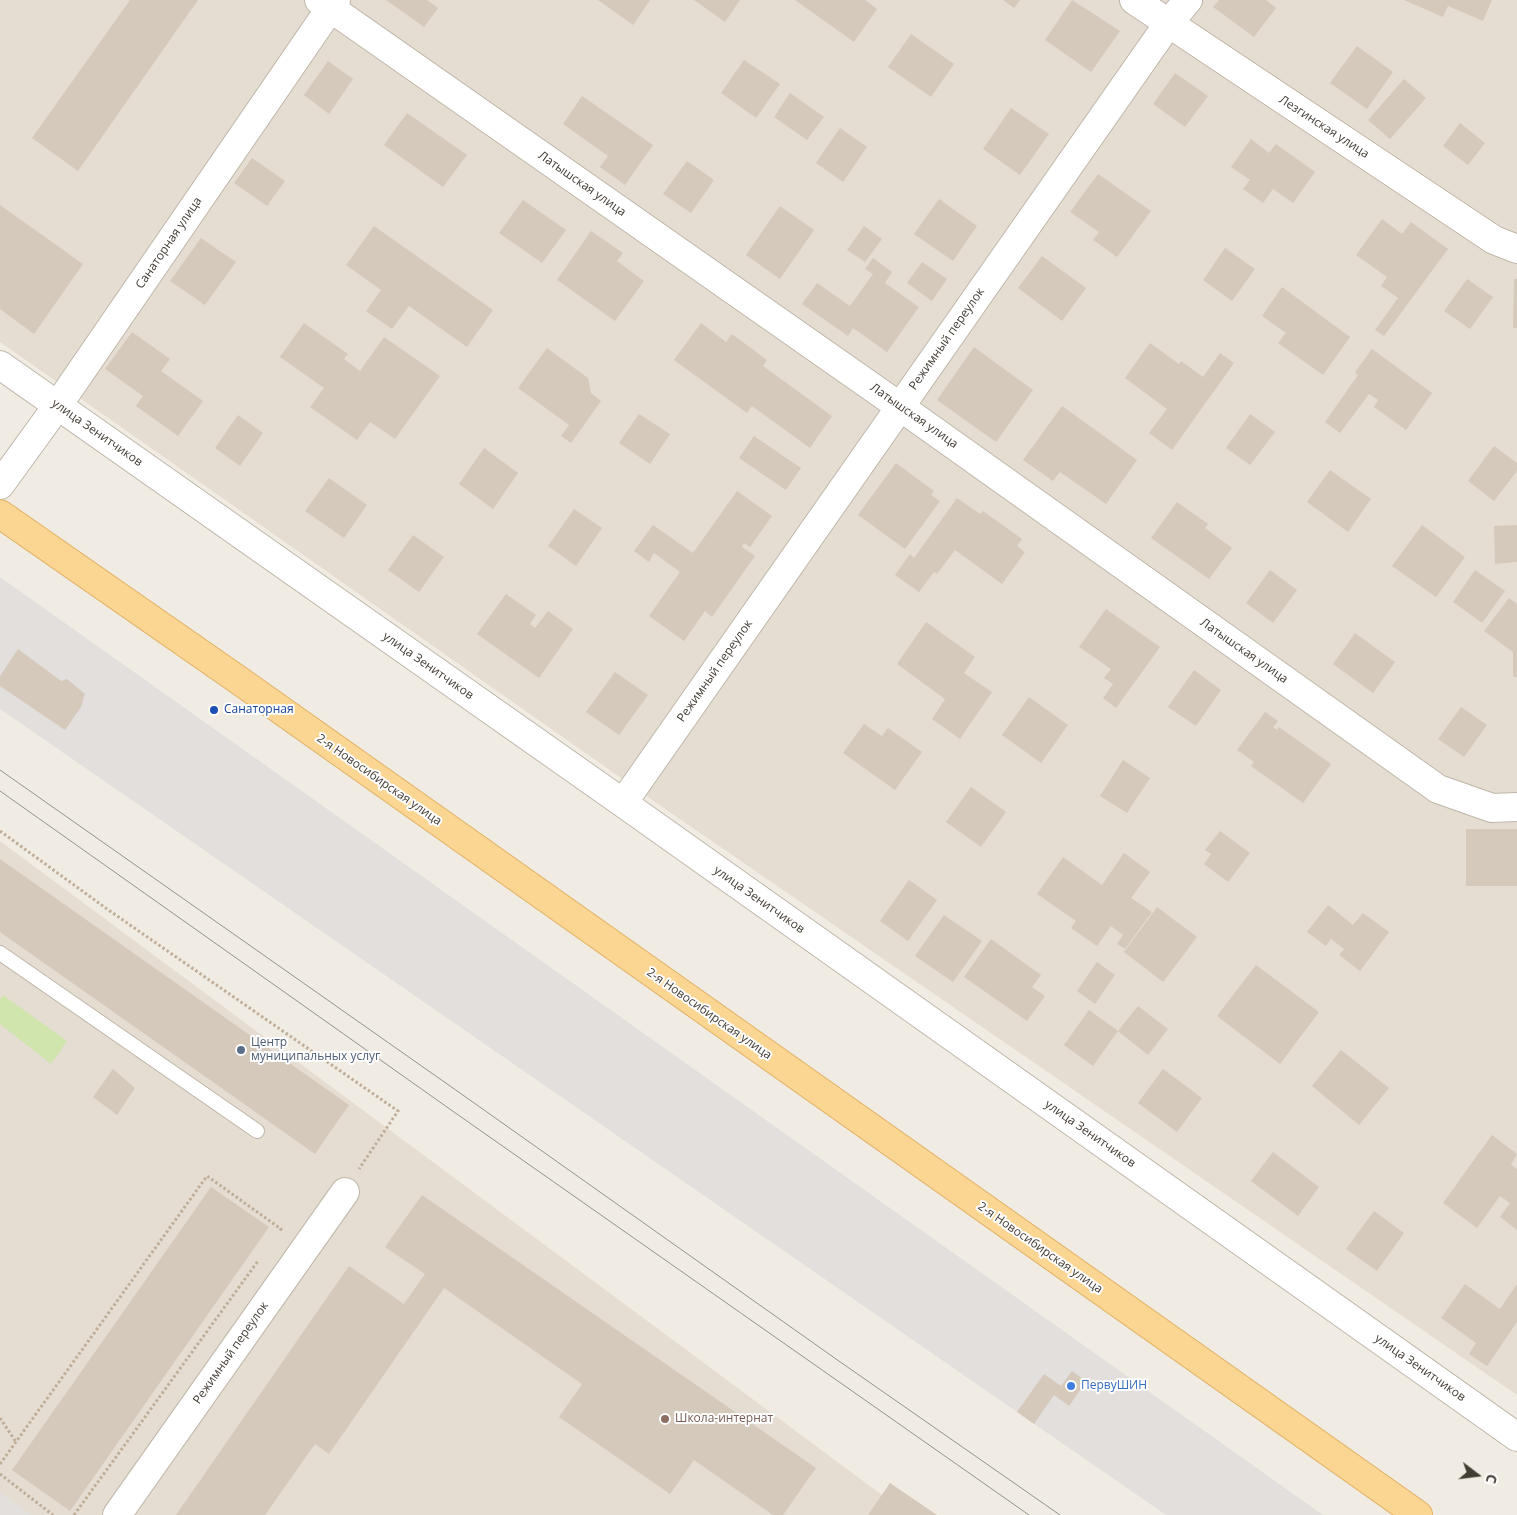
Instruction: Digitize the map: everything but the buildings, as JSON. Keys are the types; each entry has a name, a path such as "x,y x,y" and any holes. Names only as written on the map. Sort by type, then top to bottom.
{"main road":[{"name":"2-я Новосибирская улица","path":"0,514 1418,1515"}],"street":[{"name":"Лезгинская улица","path":"1134,0 1494,240 1517,249"},
{"name":"Режимный переулок","path":"623,803 899,406 1168,24 1188,0"},
{"name":"Санаторная улица","path":"0,485 58,405 329,3"},
{"name":"Латышская улица","path":"329,3 1438,789 1492,808 1517,808"},
{"name":"улица Зенитчиков","path":"0,365 623,803 1517,1436"},
{"name":"Режимный переулок","path":"117,1515 345,1192"}],"lane":[{"path":"0,953 257,1131"}],"path":[{"path":"0,831 107,909 398,1111 345,1192"},
{"path":"0,1464 206,1176 281,1229 275,1237"},
{"path":"74,1515 258,1261"},
{"path":"0,1418 16,1442"},
{"path":"0,1474 53,1515"}],"shaded area":[{"path":"0,0 1517,0 1517,1395 658,804 0,342"},
{"path":"0,577 1323,1515 1166,1515 0,709"},
{"path":"0,841 909,1515 0,1515"},
{"path":"0,1492 31,1515 0,1515"}],"green space":[{"path":"3,995 67,1041 51,1064 0,1024 0,1000"}],"tram line":[{"path":"0,770 1060,1515"},
{"path":"0,791 1029,1515"}],"place":[{"name":"Санаторная","path":"214,710"},
{"name":"Центр муниципальных услуг","path":"241,1050"},
{"name":"ПервуШИН","path":"1071,1386"},
{"name":"Школа-интернат","path":"665,1419"}]}
